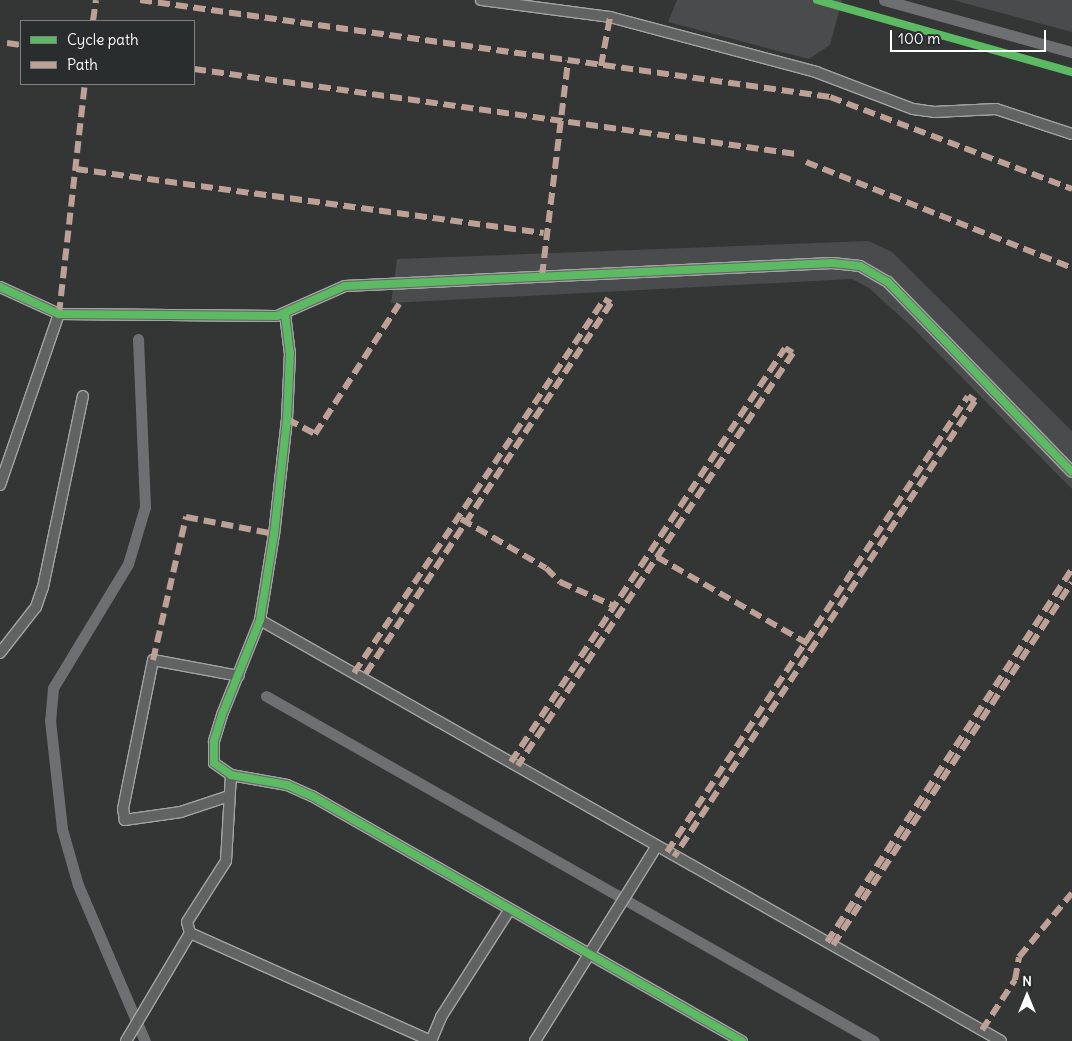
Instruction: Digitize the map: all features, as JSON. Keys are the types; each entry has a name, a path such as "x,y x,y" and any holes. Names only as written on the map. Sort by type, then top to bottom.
{"street":[{"path":"481,0 610,17 816,72 913,109 934,112 996,109 1072,134"},
{"path":"0,288 59,314 285,314 345,286 832,263 860,266 888,282 1072,472"},
{"path":"0,485 59,314"},
{"path":"285,314 290,353 286,419 260,620 222,715 213,755 214,763 231,775 287,785 312,796 742,1041"},
{"path":"0,653 36,607 43,587 83,396"},
{"path":"260,620 1001,1041"},
{"path":"229,796 181,812 125,820 123,809 153,660 239,676"},
{"path":"128,1038 190,933 187,922 226,861 231,775"},
{"path":"535,1041 657,846"},
{"path":"190,933 432,1041 441,1017 510,908"}],"shaded area":[{"path":"677,0 842,0 830,45 809,59 668,22"},
{"path":"953,0 1072,0 1072,32"},
{"path":"869,241 892,252 1072,431 1072,489 914,329 869,288 852,279 391,303 397,259"}],"waterway":[{"path":"884,0 1072,52"},
{"path":"138,339 145,507 128,564 53,688 50,720 62,829 78,885 145,1041"},
{"path":"266,696 874,1041"}],"marked path":[{"path":"93,20 96,0"},
{"path":"140,0 830,97 1072,189"},
{"path":"601,66 610,17"},
{"path":"7,43 20,45"},
{"path":"542,276 568,61"},
{"path":"195,69 796,154"},
{"path":"59,314 85,85"},
{"path":"806,162 1072,268"},
{"path":"76,169 544,233"},
{"path":"354,673 604,299 611,303 363,678"},
{"path":"287,419 315,434 399,304"},
{"path":"511,762 785,348 793,353 518,766"},
{"path":"667,852 968,396 975,401 674,857"},
{"path":"153,660 186,517 274,534"},
{"path":"461,519 546,568 560,582 614,606"},
{"path":"657,557 808,644"},
{"path":"827,942 1072,569"},
{"path":"833,945 1072,583"},
{"path":"982,1030 1015,980 1019,957 1072,893"}],"cycle path":[{"path":"817,0 1072,72"},
{"path":"0,287 59,314 277,316 345,286 832,263 860,266 888,282 1072,472"},
{"path":"285,314 290,353 287,419 274,534 260,620 222,715 214,742 214,763 231,775 287,785 312,796 742,1041"}]}
